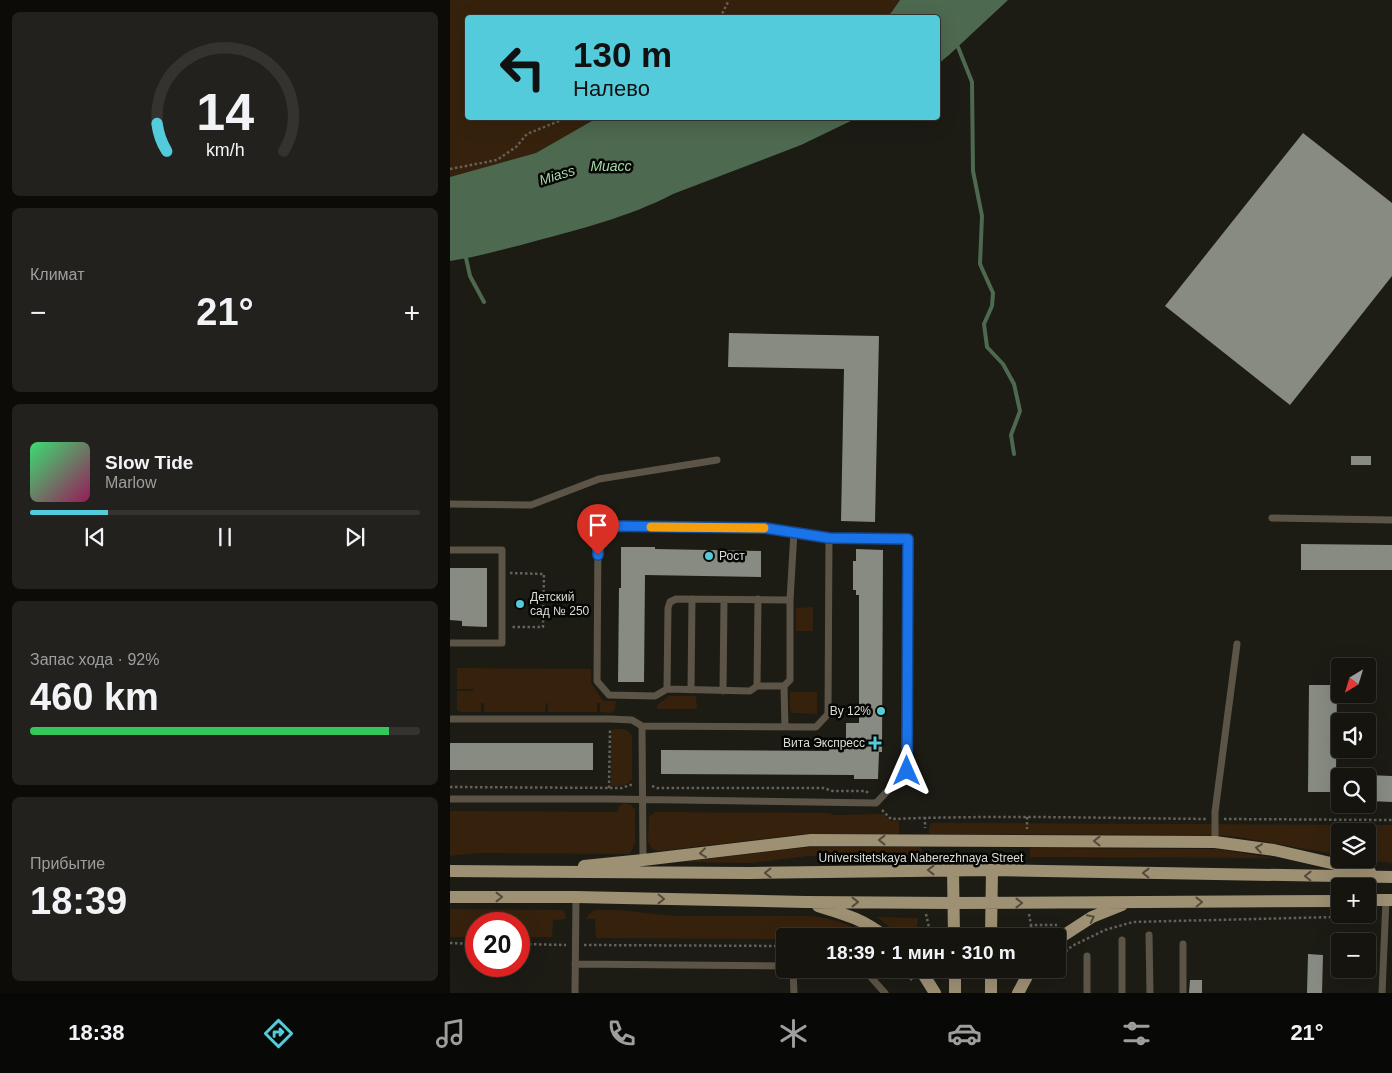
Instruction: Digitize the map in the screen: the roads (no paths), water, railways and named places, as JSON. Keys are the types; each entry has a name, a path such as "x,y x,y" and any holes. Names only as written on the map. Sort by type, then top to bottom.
{"main road":[{"path":"484,872 565,868 811,840 1215,842 1274,850 1392,877"},
{"path":"953,870 954,928"},
{"path":"991,928 992,870"},
{"name":"Universitetskaya Naberezhnaya Street","path":"450,872 749,874 992,870 1392,877"},
{"path":"450,897 576,897 953,903 1331,901"},
{"path":"1376,900 1389,900"},
{"path":"806,902 852,916 873,928"},
{"path":"1066,934 1092,917 1127,903"},
{"path":"926,978 935,993"},
{"path":"954,978 955,993"},
{"path":"991,978 991,993"},
{"path":"1018,993 1027,978"}],"lane":[{"path":"450,504 531,505 599,478 717,460"},
{"path":"1272,518 1392,520"},
{"path":"450,799 876,803 907,771 908,539 829,538 794,532 765,528 608,526 600,530 598,537 597,681 609,695 655,696 667,689 750,691 757,686 784,686 790,680 790,600 794,532"},
{"path":"450,719 610,719 632,720 642,726 816,727 828,714 829,538"},
{"path":"450,550 502,550 502,643 450,643"},
{"path":"667,689 668,608 670,602 676,599 790,600"},
{"path":"691,690 692,599"},
{"path":"723,690 724,600"},
{"path":"757,686 758,600"},
{"path":"1215,842 1215,819 1237,644"},
{"path":"784,686 785,727"},
{"path":"642,726 643,860"},
{"path":"575,993 576,897"},
{"path":"1382,993 1386,916 1389,900"},
{"path":"1149,935 1150,993"},
{"path":"1122,940 1122,993"},
{"path":"1183,944 1183,993"},
{"path":"1086,956 1087,993"},
{"path":"575,964 776,966"},
{"path":"794,978 794,993"},
{"path":"872,978 885,993"}],"water":[{"path":"900,0 1008,0 940,62 940,15 888,15"},
{"name":"Миасс","path":"594,120 853,120 801,145 673,194 622,216 532,242 450,261 450,177 536,153"}],"waterway":[{"path":"955,43 972,82 973,171 982,216 980,264 993,293 992,306 984,324 987,347 1003,364 1014,384 1020,411 1011,435 1014,454"},
{"path":"466,258 470,276 484,302"}],"place":[{"name":"Рост","path":"709,556"},
{"name":"Детский сад № 250","path":"520,604"},
{"name":"Ву 12%","path":"881,711"},
{"name":"Вита Экспресс","path":"875,743"}],"water label":[{"name":"Miass","path":"557,175"}]}
